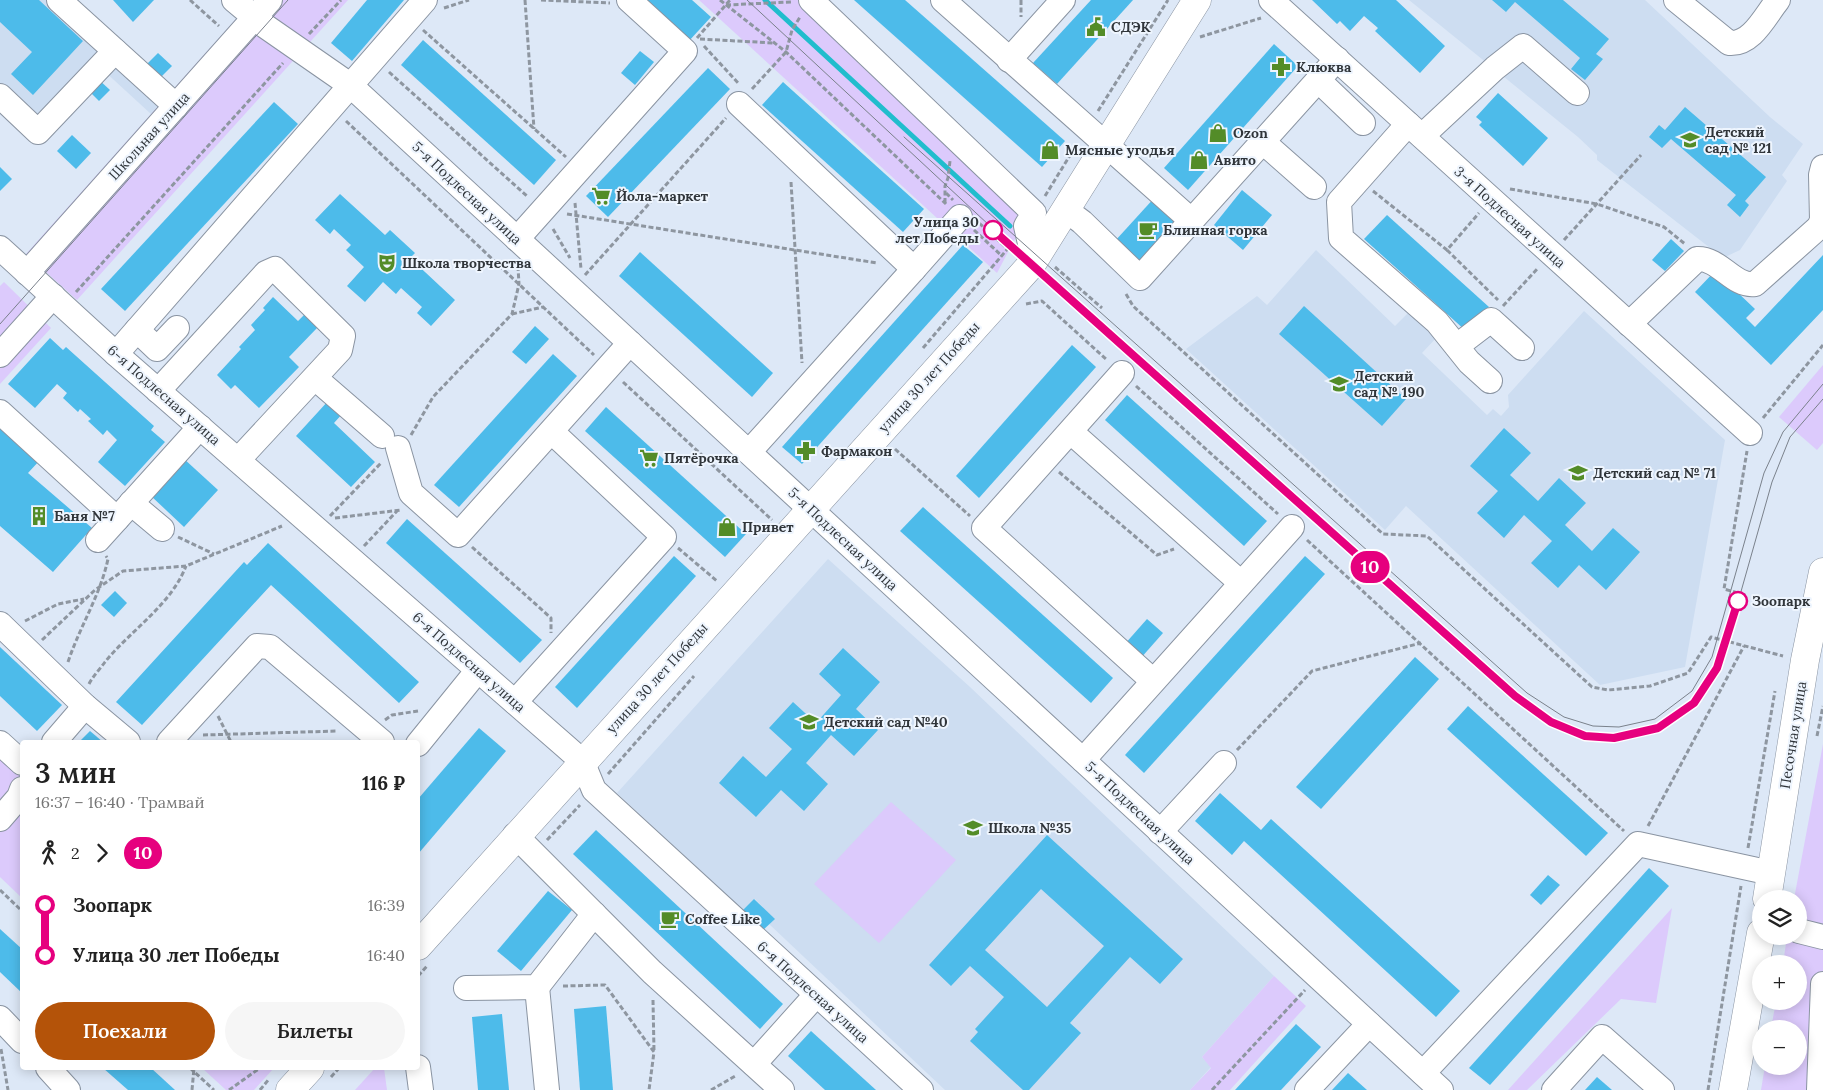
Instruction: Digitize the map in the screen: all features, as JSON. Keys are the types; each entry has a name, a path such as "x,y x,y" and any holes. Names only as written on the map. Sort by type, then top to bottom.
{"main road":[{"name":"улица 30 лет Победы","path":"420,944 515,835 810,509 1043,265 1096,138 1197,0"},
{"name":"Песочная улица","path":"1769,886 1805,660 1823,572"},
{"path":"1734,1090 1759,945"},
{"path":"290,1090 308,1070"}],"street":[{"path":"59,0 176,106"},
{"name":"5-я Подлесная улица","path":"234,0 262,9 297,48 350,85 1441,1090"},
{"path":"116,354 425,0"},
{"path":"943,0 1096,138 1192,221"},
{"path":"1010,60 1063,0"},
{"path":"1676,0 1729,43 1739,44 1749,38 1778,0"},
{"path":"810,1 1030,219 1032,252 1043,265"},
{"path":"517,239 691,45 631,2"},
{"name":"Школьная улица","path":"28,273 262,9"},
{"name":"3-я Подлесная улица","path":"1267,9 1337,59 1750,433"},
{"path":"1490,381 1437,322 1341,238 1339,202 1359,180 1415,130 1524,46 1577,93"},
{"path":"0,96 38,132 114,50"},
{"path":"1066,210 1082,222 1140,278 1337,59"},
{"path":"1318,80 1363,123"},
{"path":"743,99 789,151 914,269"},
{"path":"1263,142 1314,187"},
{"path":"1630,324 1697,259 1704,258 1744,283 1756,284 1819,227 1822,220 1821,175 1823,167"},
{"path":"749,452 914,269 953,210"},
{"name":"6-я Подлесная улица","path":"0,248 116,354 582,761 594,790 921,1090"},
{"path":"158,391 266,273 275,269 343,336 340,350 238,460"},
{"path":"0,356 58,301"},
{"path":"1457,346 1491,320 1522,348"},
{"path":"137,330 157,349 177,328"},
{"path":"315,378 390,442 411,493 458,535 609,369 630,343"},
{"path":"1122,373 984,528 1153,681"},
{"path":"0,412 124,511 162,529"},
{"path":"98,540 200,427"},
{"path":"515,702 664,537 552,432"},
{"path":"1071,432 1241,583"},
{"path":"1083,760 1292,527"},
{"path":"3,627 85,706 126,740"},
{"path":"172,739 257,646 270,647 375,736"},
{"path":"420,741 478,670"},
{"path":"56,740 85,706"},
{"path":"0,743 20,762"},
{"path":"1160,832 1224,763"},
{"path":"0,819 20,797"},
{"path":"515,835 652,972 782,1090"},
{"path":"1423,1073 1638,844 1769,886"},
{"path":"547,1090 537,987 594,914"},
{"path":"1807,933 1823,937"},
{"path":"1819,1090 1823,984"},
{"path":"466,988 537,987"},
{"path":"754,1064 816,995"},
{"path":"0,1018 20,1039"},
{"path":"1307,1090 1368,1024"},
{"path":"1554,1090 1602,1037 1662,1090"},
{"path":"50,1070 68,1090"},
{"path":"418,1070 421,1090"}],"path":[{"path":"190,0 234,40"},
{"path":"58,301 341,0"},
{"path":"525,0 534,129"},
{"path":"541,0 631,2"},
{"path":"720,0 786,52 1002,256"},
{"path":"691,45 730,0"},
{"path":"989,273 1096,138 1168,0"},
{"path":"726,5 810,1"},
{"path":"1195,38 1267,9"},
{"path":"410,18 534,129 575,173 576,216 582,278"},
{"path":"582,278 786,52 795,24"},
{"path":"691,45 775,43"},
{"path":"691,45 743,99"},
{"path":"374,58 542,210 572,261"},
{"path":"331,107 609,369 773,520"},
{"path":"789,151 804,391"},
{"path":"950,155 948,178 945,186 953,210"},
{"path":"1359,180 1447,250 1504,306"},
{"path":"1474,183 1597,204 1664,227 1704,258"},
{"path":"1447,250 1491,199"},
{"path":"542,210 914,269"},
{"path":"426,507 327,520 390,442 410,438 433,398 512,314 519,284 517,239"},
{"path":"1043,265 1102,308"},
{"path":"577,270 582,278"},
{"path":"1125,292 1133,306 1383,534 1427,536 1592,687 1608,690 1650,686 1688,673 1712,637 1782,656"},
{"path":"1023,305 1042,301 1421,643 1638,844 1744,646"},
{"path":"512,314 543,307"},
{"path":"1745,595 1724,589 1750,433 1823,345"},
{"path":"895,449 984,528"},
{"path":"1046,460 1157,555 1194,541"},
{"path":"352,560 397,511"},
{"path":"30,652 85,599 123,571 186,566 284,525"},
{"path":"162,529 214,554"},
{"path":"458,535 551,618 550,664"},
{"path":"664,537 717,581"},
{"path":"67,688 66,670 68,662 76,640 86,622 92,601 102,585 108,559 98,540"},
{"path":"85,706 90,682 120,644 142,624 180,583 186,566"},
{"path":"3,627 58,604 85,599"},
{"path":"1224,763 1312,671 1421,643"},
{"path":"209,698 230,740"},
{"path":"172,739 228,734 375,736 392,716 448,706"},
{"path":"0,890 20,908"},
{"path":"648,1090 654,1052 652,972"},
{"path":"1212,1090 1318,976"},
{"path":"537,987 605,985 654,1052"},
{"path":"0,1045 8,1090"},
{"path":"711,1090 754,1064"},
{"path":"192,1090 193,1070"},
{"path":"195,1070 214,1090"},
{"path":"229,1090 257,1070"}],"shaded area":[{"path":"0,0 71,0 170,92 151,114 102,69 33,143 0,113"},
{"path":"253,0 348,0 77,300 26,254"},
{"path":"699,0 814,0 1034,203 997,273"},
{"path":"1409,0 1645,0 1770,117 1803,144 1782,175 1787,181 1740,250 1723,258 1597,160 1597,155 1578,137"},
{"name":"Детский сад № 71","path":"1316,250 1395,326 1412,309 1439,335 1422,353 1487,415 1493,409 1501,416 1509,407 1508,395 1584,311 1725,440 1685,667 1600,685 1406,506 1385,530 1186,349 1257,296 1267,305"},
{"path":"4,282 51,328 0,384 0,286"},
{"path":"1823,365 1823,443 1817,450 1779,417"},
{"name":"Школа №35","path":"828,559 970,687 1274,976 1202,1057 1211,1067 1190,1090 945,1090 769,924 774,919 755,899 743,910 617,793"},
{"path":"1823,744 1823,1090 1761,1090 1764,1075 1807,1075 1807,1020 1773,1020 1774,1010 1807,1010 1807,955 1784,955 1786,945 1807,945 1807,890 1796,890"},
{"path":"0,757 20,776 20,896 0,877"},
{"path":"891,802 956,860 879,943 814,884"},
{"path":"1672,908 1656,1003 1621,999 1527,1090 1508,1090"},
{"path":"1274,976 1306,1006 1230,1090 1190,1090 1211,1068 1202,1057"},
{"path":"204,1070 272,1070 254,1090 226,1090"},
{"path":"373,1070 384,1070 387,1090 355,1090"}],"building":[{"path":"0,0 39,0 83,41 33,95 11,74 32,52 0,22"},
{"path":"113,0 154,0 133,22"},
{"path":"367,0 404,0 352,61 331,43"},
{"path":"642,0 692,0 711,17 688,42"},
{"path":"854,0 905,0 1065,141 1042,167"},
{"path":"1091,0 1133,0 1057,84 1033,63"},
{"path":"1312,0 1396,0 1445,46 1420,73 1375,31 1378,28 1364,16 1350,31 1340,21 1337,24"},
{"path":"1492,0 1563,0 1609,39 1596,54 1603,59 1585,80 1571,69 1580,58 1515,2 1506,12"},
{"path":"423,40 556,160 534,185 401,65"},
{"path":"1274,44 1298,66 1188,190 1164,168"},
{"path":"640,51 654,62 635,85 621,73"},
{"path":"158,53 172,66 160,78 146,65"},
{"path":"708,68 730,89 608,217 586,196"},
{"path":"98,79 110,90 99,101 88,90"},
{"path":"783,82 924,209 903,232 762,105"},
{"path":"1498,93 1548,138 1523,166 1479,125 1482,122 1476,117"},
{"path":"274,102 298,124 125,311 101,289"},
{"path":"1685,107 1766,177 1745,201 1749,205 1740,217 1727,205 1736,195 1671,139 1662,148 1649,137 1659,125 1665,130"},
{"path":"72,135 91,153 76,169 57,151"},
{"path":"0,167 12,179 0,191"},
{"path":"1242,190 1272,215 1243,250 1214,225"},
{"name":"Школа творчества","path":"340,194 385,235 390,230 415,253 410,258 455,300 431,326 417,313 422,307 401,288 396,294 383,282 365,302 347,286 364,267 346,250 351,245 334,229 330,234 315,220"},
{"path":"1156,196 1179,222 1140,264 1115,241"},
{"path":"1387,215 1489,307 1466,331 1364,239"},
{"path":"1671,239 1684,251 1665,271 1652,260"},
{"path":"963,245 983,262 802,464 782,447"},
{"path":"640,252 773,373 752,397 619,276"},
{"path":"1823,255 1823,310 1771,365 1695,292 1715,271 1755,309 1746,318 1755,327"},
{"path":"273,297 298,321 304,315 317,328 289,357 299,367 259,408 235,385 231,389 217,375 241,349 239,347 255,330 251,325 265,310 263,308"},
{"path":"1304,306 1406,399 1382,426 1279,334"},
{"path":"535,326 549,339 526,364 512,352"},
{"path":"50,338 63,350 66,347 154,426 151,430 165,442 125,486 98,462 117,440 107,430 103,435 88,421 91,419 80,409 78,412 63,398 67,393 57,384 35,408 8,384"},
{"path":"1072,345 1096,367 979,498 956,476"},
{"path":"553,354 577,376 459,507 434,485"},
{"path":"1127,395 1267,521 1244,546 1105,420"},
{"path":"329,400 343,413 334,423 375,462 351,487 296,436"},
{"path":"606,407 746,534 725,557 585,431"},
{"name":"Баня №7","path":"0,423 40,460 28,473 92,528 53,572 0,526"},
{"path":"1504,428 1531,453 1510,475 1538,501 1559,478 1586,503 1565,525 1592,551 1613,528 1640,552 1606,590 1579,565 1558,588 1531,563 1552,541 1524,515 1504,538 1477,513 1498,491 1470,466"},
{"path":"183,458 218,490 184,527 150,495"},
{"path":"923,507 1113,678 1091,703 900,531"},
{"path":"407,519 542,640 520,663 386,543"},
{"path":"268,543 419,682 399,703 271,585 142,725 116,702 244,562 247,565"},
{"path":"674,556 696,576 577,708 555,687"},
{"path":"1305,556 1325,574 1144,773 1125,755"},
{"path":"115,591 127,603 114,617 101,605"},
{"path":"1147,619 1163,633 1140,659 1124,645"},
{"path":"0,647 62,705 37,731 0,696"},
{"path":"843,648 880,682 856,709 878,730 854,756 831,735 806,763 828,784 804,811 781,790 756,817 719,783 743,756 766,777 792,749 769,728 793,702 816,723 841,695 819,674"},
{"path":"1415,657 1439,679 1321,809 1296,787"},
{"path":"1468,706 1608,833 1586,856 1447,729"},
{"path":"479,728 506,751 420,852 420,797"},
{"path":"90,731 101,740 81,740"},
{"path":"1220,793 1261,830 1271,819 1460,991 1436,1017 1244,841 1232,855 1195,821"},
{"path":"596,830 783,1004 760,1029 573,854"},
{"path":"1047,835 1183,959 1160,984 1130,957 1070,1023 1081,1033 1029,1090 1023,1090 970,1041 978,1032 975,1029 1004,997 970,966 951,986 929,965","holes":["1041,889 1104,946 1047,1007 985,950"]},
{"path":"1649,868 1669,886 1490,1085 1469,1068"},
{"path":"1548,875 1560,885 1541,905 1530,895"},
{"path":"548,891 572,910 521,971 497,951"},
{"path":"754,899 775,919 762,931 742,911"},
{"path":"0,929 20,947 20,991 0,972"},
{"path":"606,1006 613,1090 580,1090 574,1009"},
{"path":"502,1014 509,1090 478,1090 472,1017"},
{"path":"1296,1024 1321,1047 1281,1090 1235,1090"},
{"path":"811,1031 876,1090 825,1090 788,1056"},
{"path":"105,1070 153,1070 175,1090 128,1090"},
{"path":"1348,1073 1367,1090 1332,1090"},
{"path":"1597,1077 1612,1090 1585,1090"}],"waterway":[{"path":"765,0 1010,226"}],"tram line":[{"path":"0,324 288,0"},
{"path":"747,0 1047,279 1515,696 1551,722 1585,736 1614,738 1658,728 1694,703 1717,668 1727,641 1772,482 1790,437 1823,399"},
{"path":"904,137 1527,693 1564,717 1593,726 1619,727 1655,719 1692,691 1712,657 1764,473 1783,432 1823,384"},
{"name":"10","path":"993,230 1515,696 1551,722 1585,736 1614,738 1658,728 1694,703 1717,668 1738,601"}],"place":[{"name":"СДЭК","path":"1096,27"},
{"name":"Клюква","path":"1281,67"},
{"name":"Ozon","path":"1218,133"},
{"name":"Детский сад № 121","path":"1690,140"},
{"name":"Мясные угодья","path":"1050,150"},
{"name":"Авито","path":"1199,160"},
{"name":"Йола-маркет","path":"601,196"},
{"name":"Улица 30 лет Победы","path":"993,230"},
{"name":"Блинная горка","path":"1148,230"},
{"name":"Школа творчества","path":"387,263"},
{"name":"Детский сад № 190","path":"1339,384"},
{"name":"Фармакон","path":"806,451"},
{"name":"Пятёрочка","path":"649,458"},
{"name":"Детский сад № 71","path":"1578,473"},
{"name":"Баня №7","path":"39,516"},
{"name":"Привет","path":"727,527"},
{"name":"Зоопарк","path":"1738,601"},
{"name":"Детский сад №40","path":"809,722"},
{"name":"Школа №35","path":"973,828"},
{"name":"Coffee Like","path":"670,919"}]}
